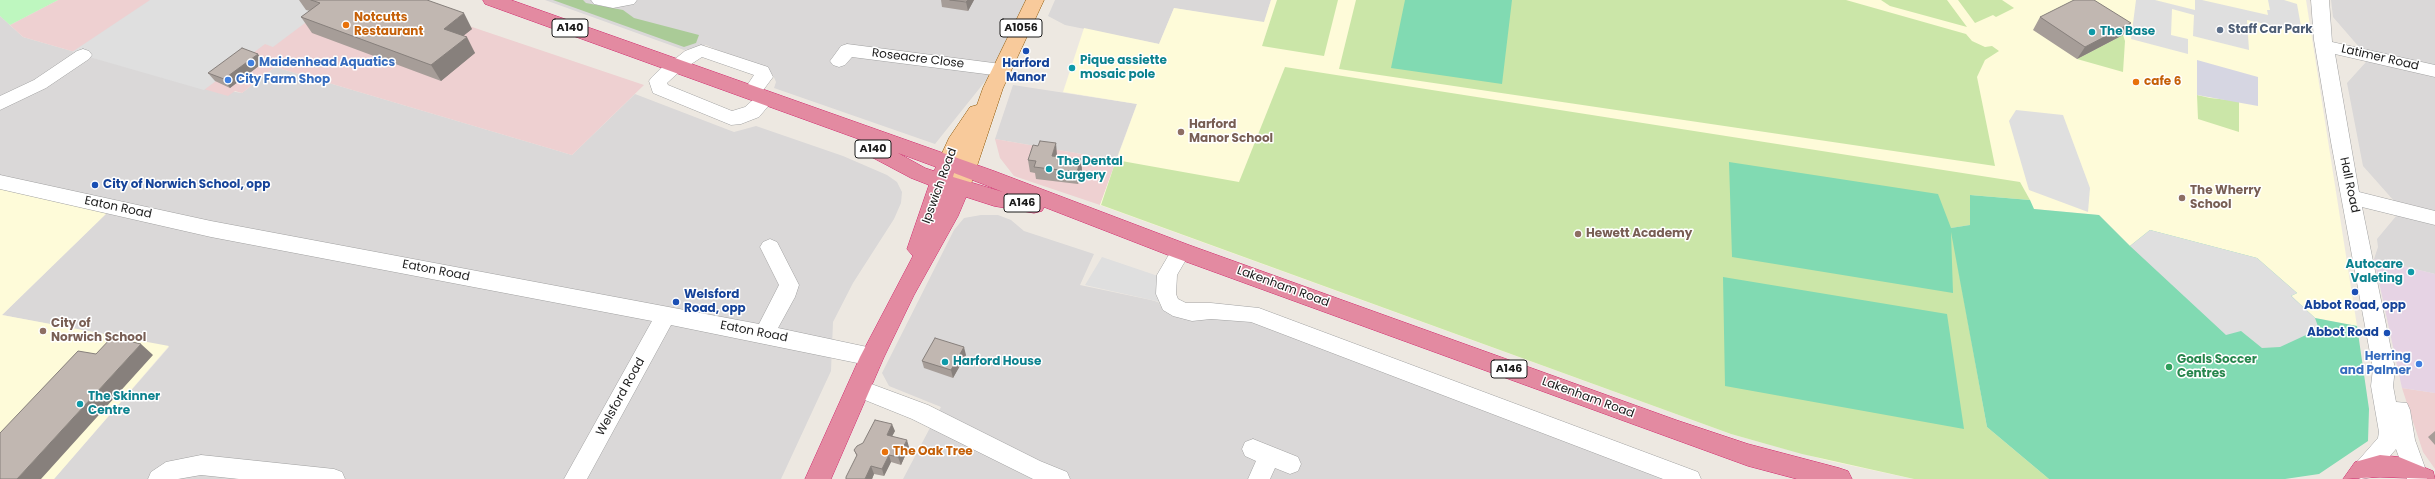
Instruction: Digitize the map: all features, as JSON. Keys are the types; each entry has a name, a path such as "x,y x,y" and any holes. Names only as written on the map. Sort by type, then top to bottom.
{"highway":[{"name":"A140","path":"492,0 806,113 918,174 953,176"},
{"name":"Lakenham Road","path":"953,176 994,198 1086,214 1181,251 1674,430 1748,455 1839,479"},
{"name":"Ipswich Road","path":"818,479 872,357 904,292 953,176"},
{"name":"Hall Road","path":"2360,475 2380,466 2399,468 2421,477"}],"main road":[{"name":"Ipswich Road","path":"953,176 1035,0"}],"street":[{"path":"600,0 613,2 628,0"},
{"name":"Hall Road","path":"2320,0 2324,46 2384,369 2393,389 2404,440 2421,477"},
{"name":"Latimer Road","path":"2324,46 2435,71"},
{"name":"Roseacre Close","path":"839,61 847,50 997,79"},
{"path":"0,104 40,84 55,67 83,55"},
{"path":"676,66 658,81 659,89 731,118 742,117 752,112 759,96"},
{"name":"Eaton Road","path":"0,182 211,229 666,315 872,357"},
{"path":"2352,197 2435,218"},
{"path":"764,334 785,297 788,285 770,247"},
{"path":"1181,251 1169,270 1166,294 1170,304 1180,310 1192,313 1211,311 1252,314 1690,479"},
{"name":"Welsford Road","path":"575,479 666,315"},
{"name":"Hall Road","path":"2360,475 2388,442 2390,432 2382,386 2384,369"},
{"path":"858,388 920,412 1032,468 1060,479"},
{"path":"1259,479 1271,456"},
{"path":"159,479 174,469 201,465 334,479"}],"shaded area":[{"path":"58,0 392,0 644,85 572,155 275,67 242,93 235,91 228,96 23,37 10,25"},
{"path":"150,0 319,0 317,14 273,47 265,44 204,90 72,52"},
{"path":"545,0 1026,0 991,74 935,144 774,88 776,82 773,75 706,45 684,50"},
{"path":"1055,0 1271,0 1264,23 1174,8 1159,44 1065,25 1048,16"},
{"name":"Hewett Academy","path":"1271,0 2306,0 2357,326 2315,318 2291,295 2297,293 2130,246 2099,215 2034,209 1970,195 1951,228 1987,427 2049,479 1914,479 1826,460 1731,434 1100,205 1137,104 1063,92 1084,28 1159,44 1174,8 1264,22"},
{"name":"Staff Car Park","path":"2136,0 2155,0 2195,10 2195,0 2202,0 2268,15 2267,10 2270,10 2268,0 2284,0 2297,4 2302,32 2247,20 2249,50 2193,36 2194,15 2172,9 2171,35 2188,39 2188,54 2131,39"},
{"path":"2331,0 2435,0 2435,274 2374,259 2378,247 2377,239 2397,215 2395,202 2363,166 2347,83 2366,62 2366,55 2333,17"},
{"path":"0,16 23,37 186,84 242,93 275,67 572,155 635,94 734,132 756,126 843,156 887,175 897,182 902,192 901,203 894,219 853,283 833,322 831,371 781,479 54,479 169,347 2,315 110,210 0,183"},
{"path":"2197,60 2258,77 2258,106 2197,95"},
{"path":"1013,85 1137,104 1116,160 995,139"},
{"path":"2016,110 2063,115 2090,188 2088,212 2029,190 2009,121"},
{"path":"995,139 1116,160 1100,205 1014,176 1000,158"},
{"name":"City of Norwich School","path":"0,183 111,209 2,315 169,346 54,479 0,479"},
{"path":"981,215 998,215 1011,220 1024,231 1094,254 1080,285 1158,302 1163,309 1248,320 1676,479 903,479 941,407 889,386 882,373 954,230 964,218"},
{"path":"2150,230 2257,258 2297,293 2291,296 2315,318 2319,329 2280,347 2262,348 2241,331 2226,335 2130,246"},
{"path":"1102,257 1161,277 1165,303 1085,285"},
{"path":"2374,259 2435,274 2435,393 2402,388"},
{"path":"2402,388 2435,393 2435,469 2423,452"}],"green space":[{"path":"0,0 58,0 10,25 0,16"},
{"path":"553,0 583,0 586,3 623,10 634,18 699,35 696,43 684,47"},
{"path":"1277,0 1338,0 1324,56 1262,46"},
{"path":"1356,0 1846,0 1966,34 1972,41 1985,47 1992,46 1999,51 1985,60 1977,77 1995,166 1339,69"},
{"path":"1405,0 1512,0 1502,84 1391,68"},
{"path":"1881,0 1947,0 1967,27 1890,6"},
{"path":"1958,0 2002,0 2014,8 1996,17 1993,15 1975,23"},
{"path":"2123,35 2125,41 2123,72 2077,59"},
{"path":"1285,67 2020,182 2030,200 1970,195 1970,225 1951,228 1987,427 2049,479 1914,479 1802,454 1731,434 1101,205 1116,160 1239,182"},
{"path":"2197,95 2239,101 2239,132 2198,119"},
{"name":"Goals Soccer Centres","path":"1729,162 1938,194 1951,228 1970,225 1970,195 2030,200 2034,209 2099,215 2130,246 2150,230 2257,258 2297,293 2291,296 2315,318 2357,326 2369,409 2368,441 2319,474 2285,479 2049,479 1987,427 1951,232 1953,293 1732,257"},
{"path":"1723,277 1947,314 1964,429 1725,386"}],"building":[{"path":"311,0 427,0 464,13 444,29 467,37 431,65 301,17 320,3"},
{"path":"950,0 968,0 966,2"},
{"path":"2074,0 2094,0 2131,23 2085,47 2040,17"},
{"path":"242,48 258,54 224,79 208,73"},
{"path":"1040,141 1056,143 1052,156 1081,159 1077,172 1034,167 1036,161 1028,160 1033,145 1038,146"},
{"path":"112,337 141,344 17,479 0,479 0,433 78,351 96,354"},
{"path":"935,338 964,347 951,370 922,361"},
{"name":"The Oak Tree","path":"875,420 892,424 887,435 907,440 898,457 889,455 882,469 871,466 865,479 846,479 857,455 854,450 857,446 863,443"}],"place":[{"name":"Notcutts Restaurant","path":"346,25"},
{"name":"Staff Car Park","path":"2220,30"},
{"name":"The Base","path":"2092,32"},
{"name":"Harford Manor","path":"1026,51"},
{"name":"Maidenhead Aquatics","path":"251,63"},
{"name":"Pique assiette mosaic pole","path":"1072,68"},
{"name":"City Farm Shop","path":"228,80"},
{"name":"cafe 6","path":"2136,82"},
{"name":"Harford Manor School","path":"1181,132"},
{"name":"The Dental Surgery","path":"1049,169"},
{"name":"City of Norwich School, opp","path":"95,185"},
{"name":"The Wherry School","path":"2182,198"},
{"name":"Hewett Academy","path":"1578,234"},
{"name":"Autocare Valeting","path":"2411,272"},
{"name":"Abbot Road, opp","path":"2355,292"},
{"name":"Welsford Road, opp","path":"676,302"},
{"name":"City of Norwich School","path":"43,331"},
{"name":"Abbot Road","path":"2387,333"},
{"name":"Harford House","path":"945,362"},
{"name":"Herring and Palmer","path":"2419,364"},
{"name":"Goals Soccer Centres","path":"2169,367"},
{"name":"The Skinner Centre","path":"80,404"},
{"name":"The Oak Tree","path":"885,452"}]}
